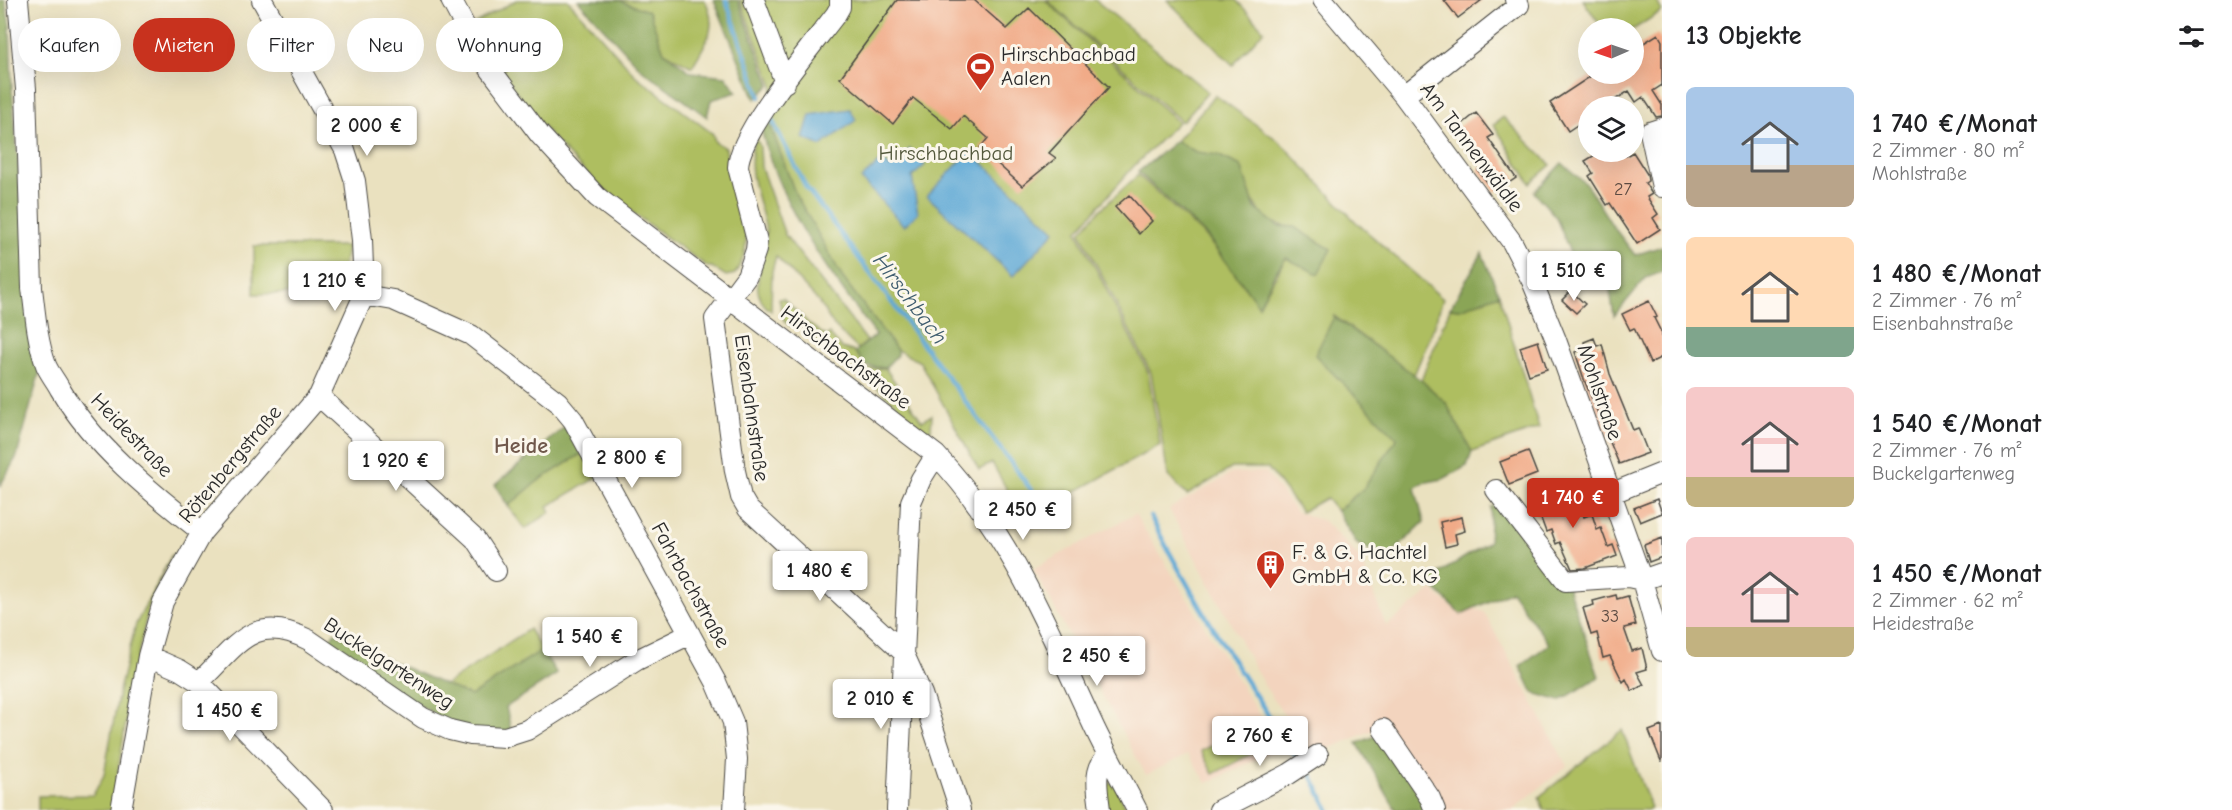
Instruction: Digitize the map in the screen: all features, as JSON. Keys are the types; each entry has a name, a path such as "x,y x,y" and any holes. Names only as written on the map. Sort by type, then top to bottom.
{"street":[{"name":"Heidestraße","path":"18,0 26,89 32,288 46,365 74,411 104,447 170,507 202,532"},
{"path":"262,0 345,150 356,181 362,240 363,295"},
{"name":"Hirschbachstraße","path":"451,0 481,57 540,135 597,197 936,455 967,488 1009,554 1064,659 1108,755 1137,810"},
{"path":"753,0 785,83"},
{"name":"Eisenbahnstraße","path":"840,0 840,7 836,14 755,123 738,157 738,167 757,241 747,276 715,319 735,471 741,498 748,509 903,652 921,694 960,810"},
{"name":"Am Tannenwäldle","path":"1323,0 1404,96 1512,242 1532,281 1556,340"},
{"path":"1404,96 1519,5 1515,0"},
{"path":"1662,128 1650,132 1662,186"},
{"name":"Rötenbergstraße","path":"121,810 148,656 163,602 202,532 319,396 363,295"},
{"name":"Fahrbachstraße","path":"363,295 393,300 471,335 558,402 573,420 716,682 733,722 737,759 734,810"},
{"name":"Mohlstraße","path":"1556,340 1642,580 1662,651"},
{"path":"319,396 475,540 496,571"},
{"path":"897,810 911,502 921,479 936,455"},
{"path":"1610,494 1662,473"},
{"path":"1496,490 1566,581 1628,577 1642,580 1662,573"},
{"name":"Buckelgartenweg","path":"199,682 248,635 270,628 291,631 309,640 423,718 450,730 471,735 505,737 528,730 637,660 690,634"},
{"path":"148,656 180,670 199,682 323,810"},
{"path":"1383,729 1430,798 1435,810"},
{"path":"1100,810 1096,775 1102,761 1108,755"},
{"path":"1219,810 1289,774 1318,755"}],"shaded area":[{"path":"1266,472 1296,512 1324,521 1360,558 1386,626 1432,590 1460,614 1472,608 1484,612 1567,766 1512,810 1439,810 1385,725 1312,756 1264,685 1169,509 1232,473"},
{"path":"1135,514 1280,748 1207,783 1188,754 1146,775 1033,569"}],"green space":[{"path":"0,0 5,0 10,26 12,89 29,291 41,367 17,456 0,486"},
{"path":"517,0 568,0 636,76 713,134 715,142 726,148 734,194 745,228 745,249 735,274 726,276 708,267 621,203 559,145 512,87 503,72 563,72 563,18 484,18"},
{"path":"578,0 618,0 649,11 664,52 691,72 726,76 737,92 711,100 707,117 641,69"},
{"path":"620,0 705,0 711,27 706,42 692,67 664,52 649,12"},
{"path":"714,0 738,0 770,85 755,99"},
{"name":"Hirschbachbad","path":"740,0 1045,0 1178,122 1134,166 1077,231 1148,372 1160,445 1024,520 992,463 979,470 920,362 897,350 843,279 795,193 768,119 773,86"},
{"path":"1047,0 1095,0 1208,92 1182,122"},
{"path":"1167,0 1236,0 1264,30 1233,65"},
{"path":"1583,0 1656,0 1662,11 1644,23 1644,18 1595,18"},
{"path":"1215,95 1280,142 1356,222 1443,299 1414,375 1333,315 1398,438 1364,488 1337,511 1326,498 1301,512 1268,468 1232,468 1187,495 1168,476 1151,373 1080,232 1138,175 1206,237 1259,305 1286,258 1294,227 1270,221 1263,215 1252,199 1241,166 1217,155 1196,152 1176,141"},
{"path":"1503,117 1551,165 1530,183 1494,125"},
{"path":"768,119 795,193 843,278 897,350 897,355 885,368 866,366 855,352 876,335 822,261 791,209 768,154 760,124"},
{"path":"755,137 760,146 761,167 785,235 867,341 858,349 834,326 818,301 776,256 772,271 771,311 763,303 758,285 766,233 752,174 751,156"},
{"path":"1176,141 1196,152 1217,155 1241,166 1255,208 1278,226 1294,227 1331,249 1318,274 1286,258 1275,273 1259,306 1207,236 1138,172"},
{"path":"1562,163 1587,185 1612,225 1635,255 1662,246 1662,272 1646,278 1614,316 1604,252 1574,263 1556,217 1534,192"},
{"path":"254,246 347,246 340,293 254,294"},
{"path":"1482,253 1499,294 1460,309 1450,308"},
{"path":"1499,294 1539,428 1472,452 1446,403 1421,380 1450,308 1460,309"},
{"path":"783,298 810,325 826,336 829,334 842,348 855,352 866,366 860,372 797,325 790,326 784,321 779,299"},
{"path":"1334,317 1421,380 1446,403 1472,452 1467,466 1443,479 1422,483 1415,488 1424,522 1387,558 1357,544 1337,511 1364,488 1397,438 1315,355"},
{"path":"885,368 922,421 932,415 931,430 924,431 862,374 869,369"},
{"path":"573,420 589,449 538,481 508,506 495,485"},
{"path":"589,449 603,474 548,506 551,512 525,529 508,506 538,481"},
{"path":"1503,502 1566,581 1599,677 1560,701 1533,693 1520,666 1549,644 1511,591 1461,614 1427,581 1489,542 1491,507"},
{"path":"172,554 149,606 133,677 112,810 38,810 38,796 93,795 104,775 119,691 136,624"},
{"path":"529,629 542,650 471,696 445,685"},
{"path":"335,633 399,665 471,696 542,650 557,674 506,707 512,735 471,735 320,648"},
{"path":"1243,730 1255,752 1213,774 1201,751"},
{"path":"1622,730 1651,808 1647,810 1544,810 1539,797"},
{"path":"1382,734 1431,810 1396,810 1357,743"},
{"path":"1109,782 1115,784 1127,810 1107,810 1105,791"}],"water":[{"path":"850,109 856,120 821,146 803,138 810,115"},
{"path":"910,149 925,165 912,177 918,213 904,226 861,179 882,160 890,167"},
{"path":"970,151 1055,231 1013,276 927,196"}],"building":[{"name":"Hirschbachbad Aalen","path":"897,0 974,0 1007,29 1029,8 1109,87 1049,153 1056,158 1022,186 980,148 988,138 963,116 952,129 913,98 893,124 840,78"},
{"path":"1444,0 1482,0 1458,18"},
{"path":"1658,34 1662,41 1662,85 1653,91 1662,105 1662,116 1656,117 1644,96 1632,96 1629,91 1621,96 1578,96 1578,124 1568,131 1550,103 1579,84 1644,84 1644,43"},
{"path":"1476,113 1493,135 1488,138 1516,178 1495,192 1478,170 1483,166 1455,130"},
{"path":"1586,162 1639,162 1647,174 1648,181 1645,183 1652,194 1647,197 1658,214 1653,218 1660,229 1637,244 1610,203 1607,205 1589,176 1593,173"},
{"path":"1129,195 1152,221 1139,234 1115,207"},
{"path":"1571,291 1585,304 1576,313 1562,300"},
{"path":"1649,301 1662,334 1662,357 1650,363 1634,328 1630,330 1622,314"},
{"path":"1594,338 1597,346 1602,344 1610,374 1633,430 1638,428 1648,453 1619,464 1575,352 1586,349 1584,342"},
{"path":"1538,341 1547,369 1529,375 1520,347"},
{"path":"1528,451 1537,474 1509,485 1500,462"},
{"path":"1569,486 1575,503 1579,502 1584,517 1592,514 1597,530 1601,528 1608,547 1613,545 1617,556 1585,568 1572,569 1560,542 1556,544 1551,530 1546,532 1540,516 1537,517 1530,501"},
{"path":"1657,499 1662,513 1640,522 1634,508"},
{"path":"1462,517 1465,531 1455,534 1457,544 1445,547 1440,522"},
{"path":"1662,538 1662,557 1649,562 1644,545"},
{"path":"1616,595 1617,599 1628,596 1636,625 1624,628 1632,651 1642,648 1647,669 1637,672 1644,685 1632,691 1626,679 1623,682 1610,656 1603,658 1597,633 1591,635 1583,608 1594,605 1593,601"},
{"path":"1662,726 1662,761 1661,761 1649,731"}],"waterway":[{"name":"Hirschbach","path":"726,0 760,97"},
{"name":"Hirschbach","path":"772,120 806,187 1032,491"},
{"name":"Hirschbach","path":"1151,517 1220,639 1296,757"},
{"name":"Hirschbach","path":"1309,771 1329,810"}],"place":[{"name":"Hirschbachbad Aalen","path":"980,92"},
{"name":"F. & G. Hachtel GmbH & Co. KG","path":"1271,590"}],"district":[{"name":"Heide","path":"521,446"}]}
